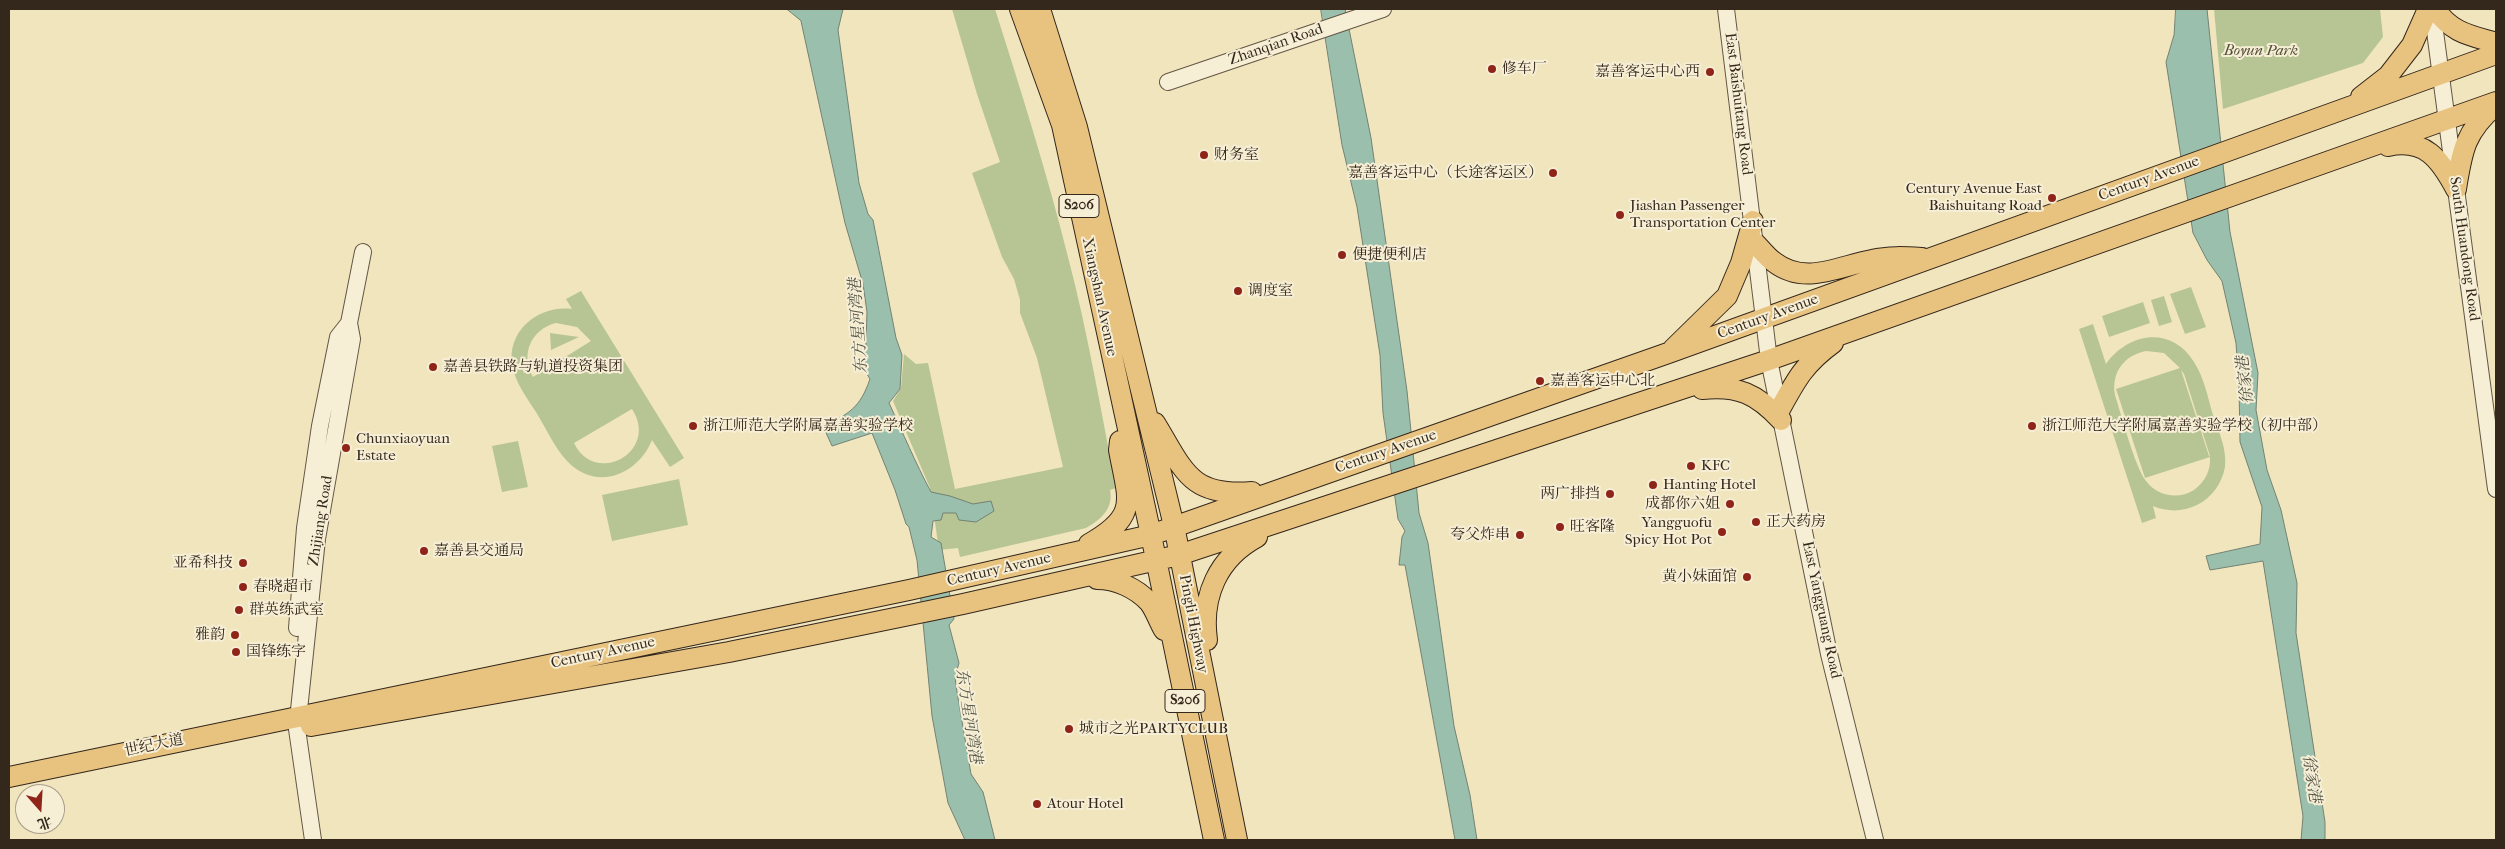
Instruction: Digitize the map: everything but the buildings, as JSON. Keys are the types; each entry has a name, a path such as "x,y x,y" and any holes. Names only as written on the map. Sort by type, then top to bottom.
{"main road":[{"name":"Xiangshan Avenue","path":"1020,9 1062,125 1157,561"},
{"name":"Xiangshan Avenue","path":"1040,9 1077,127 1174,526 1179,555"},
{"path":"2348,108 2388,76 2412,45 2428,9"},
{"path":"2434,9 2446,24 2474,37 2496,43"},
{"path":"2474,37 2496,35"},
{"name":"Century Avenue","path":"292,724 955,580 1151,535 1671,352 2496,54"},
{"path":"2456,189 2462,150 2481,120 2496,104"},
{"name":"Century Avenue","path":"292,724 729,652 963,604 1179,555 1769,360 2447,119 2496,104"},
{"path":"2344,156 2400,144 2417,146 2437,160 2456,189"},
{"path":"1671,352 1687,333 1727,296 1741,263 1753,221"},
{"path":"1755,243 1774,262 1804,275 1893,256 1929,259"},
{"path":"1619,411 1639,410 1698,389 1723,386 1756,396 1780,415 1797,379 1812,358 1848,332"},
{"path":"1145,406 1182,470 1201,486 1228,494 1279,490"},
{"path":"1073,553 1108,533 1123,518 1128,500 1119,450 1123,407"},
{"path":"1210,706 1213,676 1205,622 1208,595 1215,577 1230,556 1246,543 1289,519"},
{"name":"Pingli Highway","path":"1179,555 1237,840"},
{"name":"Pingli Highway","path":"1157,561 1214,840"},
{"path":"1074,579 1112,581 1121,583 1137,593 1150,604 1175,651"},
{"name":"世纪大道","path":"9,777 292,724"},
{"name":"世纪大道","path":"9,786 292,724"}],"street":[{"name":"Zhanqian Road","path":"1168,82 1383,9"},
{"name":"East Baishuitang Road","path":"1726,9 1765,318"},
{"name":"South Huandong Road","path":"2434,9 2496,489"},
{"name":"Zhijiang Road","path":"304,840 292,724 317,539 352,339 349,323 363,252"},
{"name":"East Yangguang Road","path":"1765,318 1769,360 1829,654 1875,840"},
{"name":"Zhijiang Road","path":"292,724 313,840"}],"green space":[{"path":"952,9 995,9 1043,163 1068,257 1088,343 1116,488 1110,490 1110,503 1105,513 1086,528 960,557 958,548 939,550 930,488 893,401 901,388 904,354 916,364 928,363 955,489 1063,467 1037,358 1020,313 1020,300 1014,279 1002,257 972,173 1000,162 977,94"},
{"name":"Boyun Park","path":"2214,9 2380,9 2383,37 2363,63 2223,109"},
{"path":"2191,287 2206,327 2185,334 2170,294"},
{"path":"581,291 684,458 670,467 652,440 646,452 627,470 603,477 591,476 578,470 562,456 519,384 512,365 512,352 520,331 528,322 548,311 572,309 566,299","holes":["556,323 577,327 591,341 533,377 529,369 528,360 530,344 540,331","632,409 638,425 638,439 631,450 621,459 609,463 596,462 584,456 574,443"]},
{"path":"2164,296 2172,322 2159,326 2151,300"},
{"path":"2143,302 2150,323 2109,337 2102,316"},
{"path":"2093,324 2106,364 2115,353 2126,345 2137,340 2150,338 2162,338 2174,342 2185,350 2194,362 2205,388 2225,454 2224,473 2219,484 2212,494 2202,502 2181,510 2169,510 2153,506 2156,518 2142,523 2079,329","holes":["2146,351 2164,353 2180,368 2116,389 2145,478 2210,457 2208,471 2201,483 2194,490 2181,495 2175,496 2162,493 2146,481 2133,453 2115,395 2115,379 2121,366 2131,356","2181,370 2184,374 2210,456 2209,456"]},
{"path":"550,333 579,337 551,350"},
{"path":"518,441 528,487 502,492 492,446"},
{"path":"679,479 688,525 612,541 602,495"}],"water":[{"path":"787,9 843,9 838,30 859,183 868,214 873,220 896,338 902,355 900,389 889,403 931,492 973,504 991,501 994,511 976,522 959,520 956,513 943,513 941,520 933,521 931,537 941,543 954,619 949,625 959,663 955,677 971,774 983,792 995,840 965,840 948,803 932,716 917,560 909,527 906,524 895,490 872,433 832,446 823,426 847,414 858,403 870,379 865,371 867,312 863,284 845,223 801,21"},
{"path":"1321,9 1345,9 1371,138 1407,391 1419,513 1428,543 1454,726 1470,795 1477,840 1455,840 1405,565 1399,565 1402,537 1405,531 1398,519 1383,413 1380,355 1357,207 1342,145"},
{"name":"徐家港","path":"2176,9 2207,9 2230,232 2258,373 2256,410 2267,470 2281,510 2297,583 2296,633 2325,822 2325,840 2301,840 2303,816 2263,561 2210,570 2206,556 2260,544 2262,507 2240,442 2236,343 2222,281 2207,260 2193,233 2166,62 2174,35"}],"place":[{"name":"修车厂","path":"1492,69"},
{"name":"嘉善客运中心西","path":"1710,72"},
{"name":"财务室","path":"1204,155"},
{"name":"嘉善客运中心（长途客运区）","path":"1553,173"},
{"name":"Century Avenue East Baishuitang Road","path":"2052,198"},
{"name":"Jiashan Passenger Transportation Center","path":"1620,215"},
{"name":"便捷便利店","path":"1342,255"},
{"name":"调度室","path":"1238,291"},
{"name":"嘉善县铁路与轨道投资集团","path":"433,367"},
{"name":"嘉善客运中心北","path":"1540,381"},
{"name":"浙江师范大学附属嘉善实验学校","path":"693,426"},
{"name":"浙江师范大学附属嘉善实验学校（初中部）","path":"2032,426"},
{"name":"Chunxiaoyuan Estate","path":"346,448"},
{"name":"KFC","path":"1691,466"},
{"name":"Hanting Hotel","path":"1653,485"},
{"name":"两广排挡","path":"1610,494"},
{"name":"成都你六姐","path":"1730,504"},
{"name":"正大药房","path":"1756,522"},
{"name":"旺客隆","path":"1560,527"},
{"name":"Yangguofu Spicy Hot Pot","path":"1722,532"},
{"name":"夸父炸串","path":"1520,535"},
{"name":"嘉善县交通局","path":"424,551"},
{"name":"亚希科技","path":"243,563"},
{"name":"黄小妹面馆","path":"1747,577"},
{"name":"春晓超市","path":"243,587"},
{"name":"群英练武室","path":"239,610"},
{"name":"雅韵","path":"235,635"},
{"name":"国锋练字","path":"236,652"},
{"name":"城市之光PARTYCLUB","path":"1069,729"},
{"name":"Atour Hotel","path":"1037,804"}],"water label":[{"name":"东方星河湾港","path":"859,326"},
{"name":"东方星河湾港","path":"968,716"}]}
